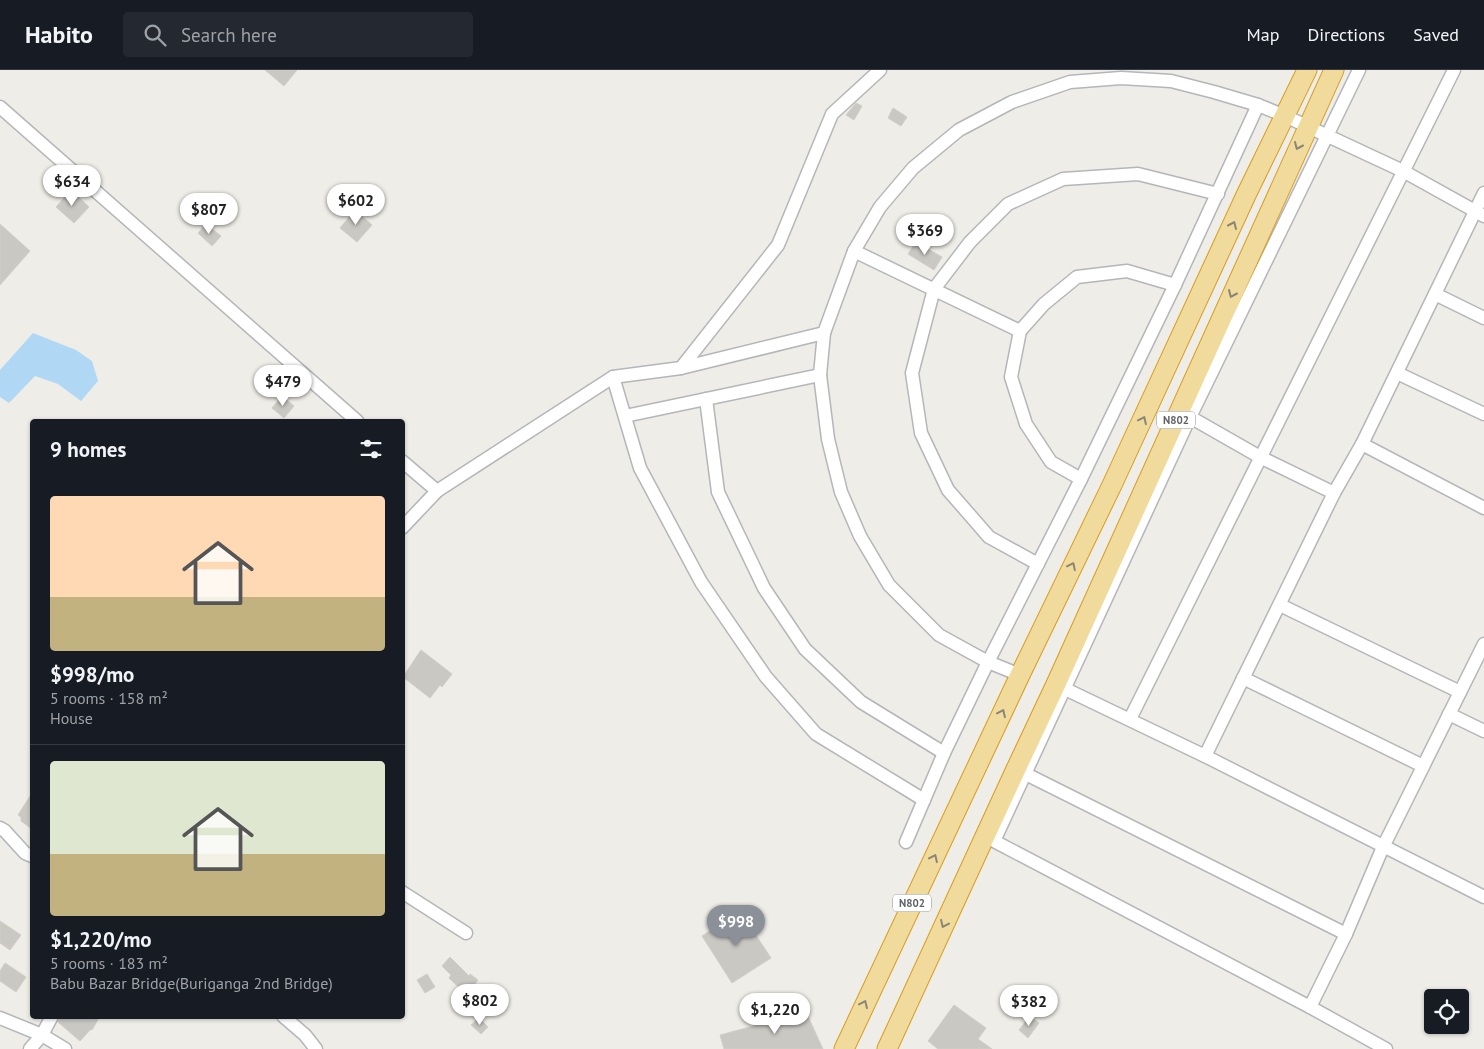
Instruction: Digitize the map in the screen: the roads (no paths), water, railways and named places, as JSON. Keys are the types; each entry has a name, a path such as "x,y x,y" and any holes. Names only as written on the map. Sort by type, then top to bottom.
{"highway":[{"name":"N802","path":"844,1049 1020,675 1112,485 1247,193 1307,70"},
{"name":"N802","path":"887,1049 1061,686 1334,70"}],"street":[{"path":"681,368 778,245 832,114 880,70"},
{"path":"1359,70 1061,686 1206,756 1484,897"},
{"path":"1130,719 1454,70"},
{"path":"1020,675 988,662 939,635 889,585 860,536 841,492 828,439 820,375 824,334 854,251 880,207 913,168 959,130 1012,102 1070,82 1121,78 1170,82 1258,104 1403,171 1479,214"},
{"path":"906,842 944,753 1081,479 1175,285 1258,104"},
{"path":"0,107 356,419"},
{"path":"1038,564 988,537 948,490 921,432 912,373 934,289 970,242 1008,204 1063,179 1138,174 1218,194"},
{"path":"1206,756 1334,493 1362,444 1435,294 1479,214 1484,193"},
{"path":"854,251 1020,331"},
{"path":"1081,479 1051,462 1026,424 1011,377 1020,331 1044,304 1077,277 1127,271 1175,285"},
{"path":"1435,294 1484,318"},
{"path":"405,525 437,491 613,377 681,368 824,334"},
{"path":"1397,373 1484,414"},
{"path":"625,416 820,375"},
{"path":"613,377 640,468 701,582 766,678 816,734 924,800"},
{"path":"706,399 718,492 764,588 805,649 861,702 944,753"},
{"path":"1190,417 1260,457 1334,493"},
{"path":"1362,444 1484,508"},
{"path":"405,464 437,491"},
{"path":"1280,605 1460,692"},
{"path":"1310,1007 1346,934 1383,847 1484,644"},
{"path":"1243,678 1423,766"},
{"path":"1449,714 1484,732"},
{"path":"1346,934 1020,771 994,841 1386,1049"},
{"path":"0,828 6,831 25,853 30,855"},
{"path":"405,894 466,933"},
{"path":"0,1018 42,1035 65,1049"},
{"path":"30,1049 42,1035 50,1019"},
{"path":"286,1019 305,1035 316,1049"}],"water":[{"path":"33,333 76,350 92,361 98,381 81,401 58,384 35,376 9,403 0,397 0,370"}]}
